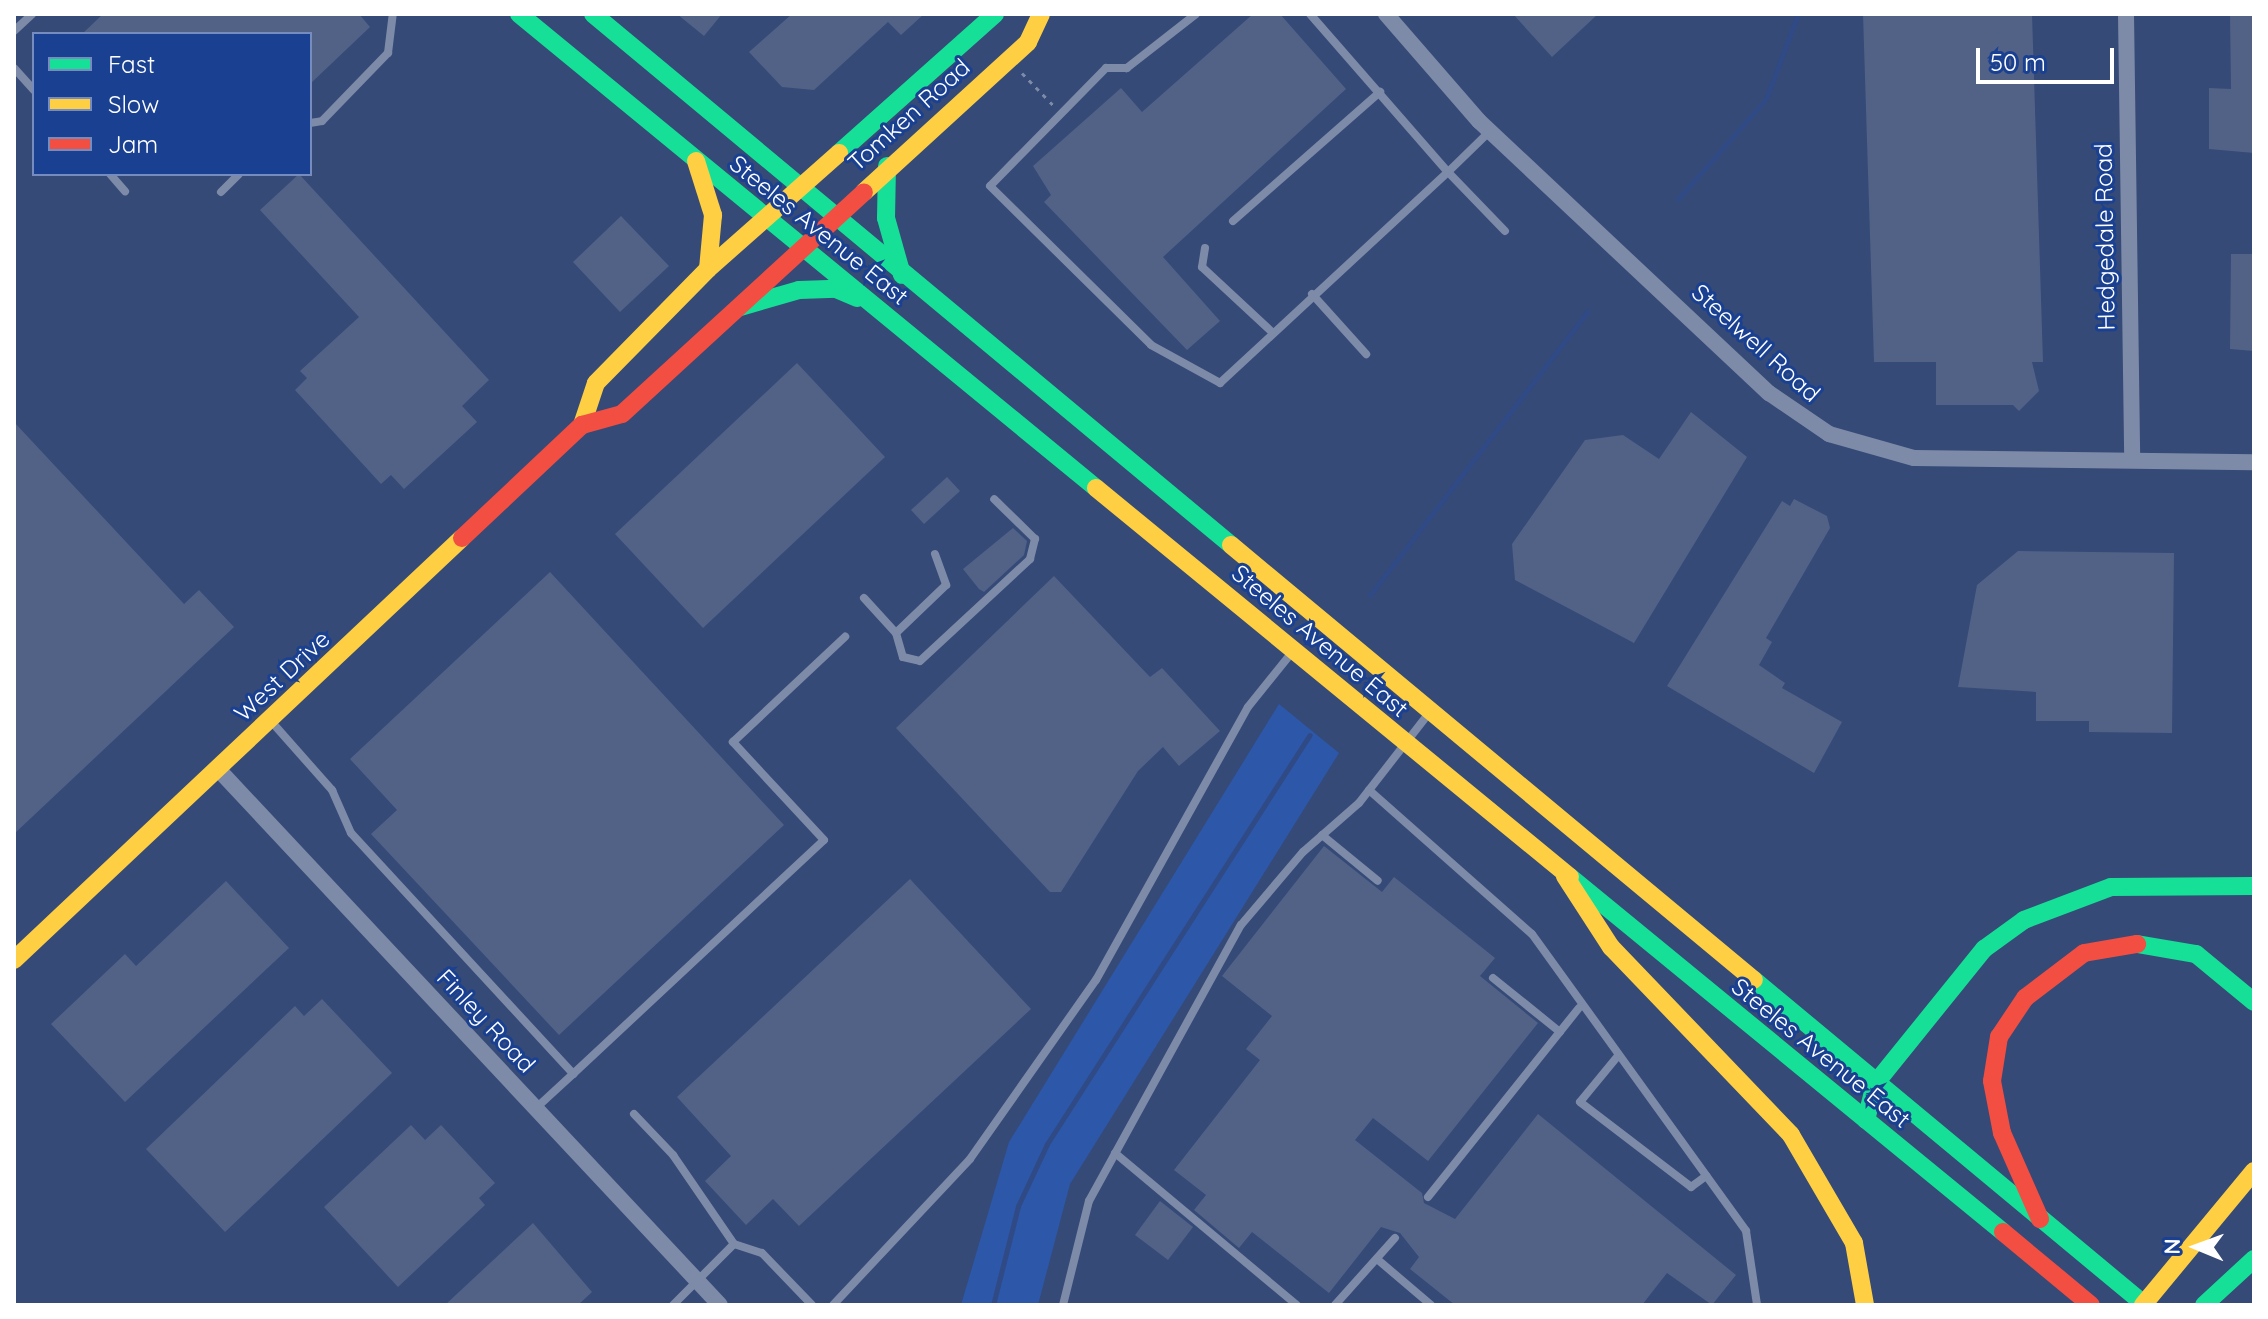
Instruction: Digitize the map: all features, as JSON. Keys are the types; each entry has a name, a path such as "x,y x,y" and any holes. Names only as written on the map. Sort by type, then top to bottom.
{"main road":[{"name":"Steeles Avenue East","path":"519,14 1565,876 2089,1303"},
{"name":"Steeles Avenue East","path":"593,14 902,275 1432,709 1875,1084 2144,1305"},
{"name":"Tomken Road","path":"764,215 995,14"},
{"name":"Tomken Road","path":"800,245 1028,42 1041,14"},
{"path":"696,161 713,215 708,269"},
{"path":"887,166 886,218 902,275"},
{"name":"West Drive","path":"582,425 596,383 764,215"},
{"name":"West Drive","path":"14,960 582,425 622,414 800,245"},
{"path":"735,309 799,290 836,289 875,307"},
{"path":"1565,876 1611,947 1791,1135 1854,1243 1865,1305"},
{"path":"1866,1120 1875,1084 1984,949 2053,904 2137,884 2254,886"},
{"path":"2040,1219 2002,1133 1992,1081 1999,1037 2025,998 2084,953 2147,942 2196,954 2254,1002"},
{"path":"2144,1305 2254,1171"},
{"path":"2204,1305 2254,1259"}],"street":[{"name":"Steelwell Road","path":"1386,14 1490,131 1769,393 1829,434 1914,458 2254,462"},
{"name":"Hedgedale Road","path":"2126,14 2132,460"},
{"name":"Finley Road","path":"218,769 720,1305"}],"lane":[{"path":"14,31 32,14"},
{"path":"312,123 322,121 388,53 393,14"},
{"path":"1196,14 1127,68 1106,68 990,186 994,196 1151,345 1220,383 1490,131"},
{"path":"1310,14 1448,172 1505,231"},
{"path":"14,68 32,88"},
{"path":"1233,221 1380,92"},
{"path":"112,176 125,191"},
{"path":"221,192 237,176"},
{"path":"1205,248 1202,267 1272,332"},
{"path":"1312,294 1366,354"},
{"path":"864,598 896,633 903,657 920,661 1030,559 1035,539 994,499"},
{"path":"896,633 946,585 935,554"},
{"path":"536,1109 824,840 733,742 845,637"},
{"path":"833,1305 970,1159 1096,980 1248,707 1294,650"},
{"path":"1063,1305 1089,1201 1241,925 1322,835 1369,790 1404,741 1432,709"},
{"path":"270,720 332,790 351,833 573,1074"},
{"path":"1369,790 1532,934 1579,1008 1746,1231 1757,1305"},
{"path":"1322,835 1378,881"},
{"path":"1493,978 1560,1032"},
{"path":"1428,1197 1579,1008"},
{"path":"1617,1057 1580,1102 1691,1187 1706,1176"},
{"path":"634,1114 673,1155 734,1244 762,1253 812,1305"},
{"path":"1115,1153 1281,1301 1297,1305"},
{"path":"1335,1305 1395,1238"},
{"path":"673,1305 734,1244"},
{"path":"1377,1259 1431,1305"}],"path":[{"path":"1009,59 1061,114"}],"shaded area":[{"path":"1279,704 1339,753 1070,1184 1038,1305 961,1305 1009,1142"}],"building":[{"path":"103,14 359,14 370,27 312,82 312,32 84,32"},
{"path":"677,14 722,14 704,36"},
{"path":"792,14 924,14 901,35 888,22 814,90 782,87 749,52"},
{"path":"1253,14 1280,14 1346,89 1163,257 1220,321 1187,350 1044,202 1051,195 1033,166 1121,88 1142,112"},
{"path":"1513,14 1598,14 1552,57"},
{"path":"1863,14 2032,14 2043,362 2032,362 2039,391 2019,411 2013,405 1936,405 1936,362 1874,362"},
{"path":"2230,14 2254,14 2254,153 2209,149 2209,88 2231,89"},
{"path":"297,176 301,176 489,380 462,406 477,422 404,489 391,475 381,484 295,390 307,378 300,371 359,317 260,210"},
{"path":"621,216 669,266 620,312 573,262"},
{"path":"2231,254 2254,254 2254,351 2230,349"},
{"path":"797,363 885,457 703,628 615,534"},
{"path":"1691,412 1747,457 1634,643 1515,580 1512,544 1585,440 1623,435 1659,459"},
{"path":"14,422 184,604 199,590 234,627 14,834"},
{"path":"947,477 960,491 924,524 911,510"},
{"path":"1794,499 1827,516 1830,528 1766,638 1772,642 1759,665 1785,683 1782,688 1842,722 1814,773 1667,686 1782,501 1790,506"},
{"path":"1013,528 1027,541 1024,555 984,592 963,569"},
{"path":"2018,551 2174,553 2172,733 2089,732 2089,721 2036,721 2036,692 1958,687 1977,585"},
{"path":"550,572 784,825 559,1035 371,834 397,810 350,759"},
{"path":"1054,576 1150,677 1162,668 1220,731 1179,766 1163,747 1138,771 1061,892 1050,892 896,728"},
{"path":"1324,846 1382,892 1394,877 1495,958 1480,976 1538,1023 1428,1161 1373,1118 1355,1140 1422,1193 1424,1203 1455,1219 1538,1114 1736,1275 1712,1305 1667,1273 1642,1305 1455,1305 1410,1269 1419,1257 1400,1233 1381,1227 1329,1293 1252,1232 1239,1248 1194,1210 1206,1195 1174,1170 1260,1060 1246,1049 1272,1016 1222,976"},
{"path":"910,879 1031,1009 799,1226 773,1199 746,1225 705,1181 731,1156 677,1097"},
{"path":"226,881 289,948 125,1102 51,1024 125,954 136,966"},
{"path":"322,999 392,1073 225,1232 146,1149 295,1006 304,1016"},
{"path":"411,1125 425,1140 441,1125 495,1183 479,1198 485,1205 398,1287 324,1207"},
{"path":"1160,1201 1193,1227 1168,1260 1135,1235"},
{"path":"533,1223 592,1292 578,1305 445,1305"}],"waterway":[{"path":"1678,199 1766,99 1798,14"},
{"path":"1370,595 1588,311"},
{"path":"993,1305 1018,1206 1047,1144 1310,735"}],"traffic: fast":[{"path":"519,14 1096,488"},
{"path":"593,14 1231,545"},
{"path":"839,153 995,14"},
{"path":"887,166 886,218 902,275"},
{"path":"740,307 799,290 836,289 857,298"},
{"path":"1570,877 2003,1232"},
{"path":"1866,1120 1875,1084 1984,949 2024,920 2111,887 2254,886"},
{"path":"2137,944 2196,954 2254,1002"},
{"path":"1754,980 2145,1305"},
{"path":"2204,1305 2254,1259"}],"traffic: slow":[{"path":"864,192 1028,42 1041,14"},
{"path":"582,425 596,383 708,269 839,153"},
{"path":"696,161 713,215 708,269"},
{"path":"1096,488 1570,877"},
{"path":"14,960 462,538"},
{"path":"1231,545 1754,980"},
{"path":"1565,876 1611,947 1791,1135 1854,1243 1865,1305"},
{"path":"2143,1305 2254,1171"}],"traffic: jam":[{"path":"462,538 582,425 622,414 864,192"},
{"path":"2040,1219 2002,1133 1992,1081 1999,1037 2025,998 2084,953 2137,944"},
{"path":"2003,1232 2091,1305"}]}
